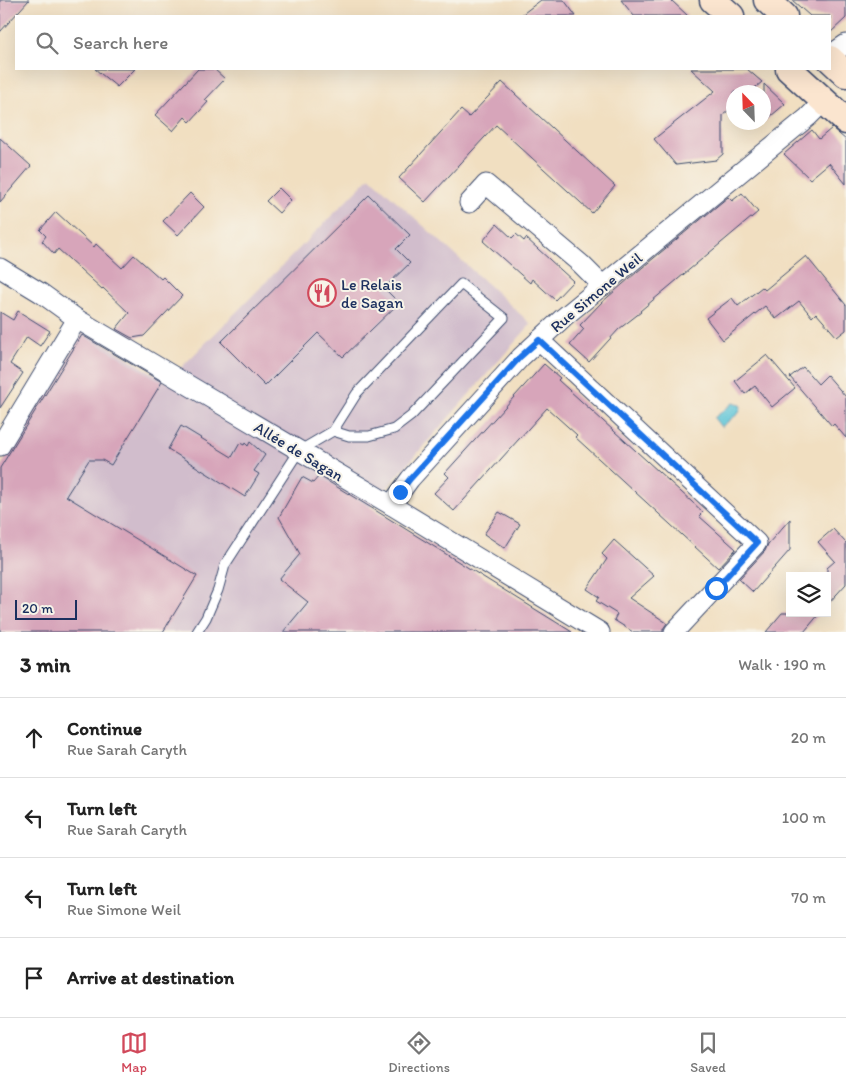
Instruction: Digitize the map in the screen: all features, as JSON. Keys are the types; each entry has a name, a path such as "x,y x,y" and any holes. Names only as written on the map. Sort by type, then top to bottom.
{"main road":[{"path":"714,0 730,15"},
{"path":"767,0 783,15"},
{"path":"831,58 846,74"},
{"path":"799,72 824,101 846,121"}],"street":[{"path":"831,56 846,44"},
{"name":"Rue Simone Weil","path":"391,505 410,479 520,357 564,317 808,118 824,101"},
{"path":"469,203 486,184 581,264 603,286"},
{"name":"Allée de Sagan","path":"0,268 41,293 77,319 391,505 600,632"},
{"path":"0,446 77,319"},
{"path":"539,340 757,543 674,632"}],"lane":[{"path":"197,632 206,618 218,590 225,565 299,450 333,431 357,393 461,284 504,318 411,416 394,429 369,436 349,436 333,431"}],"shaded area":[{"path":"370,177 531,324 370,507 572,632 0,632 0,468 84,331 167,382"}],"water":[{"path":"733,403 740,405 739,413 721,427 714,418"}],"building":[{"path":"0,0 29,0 15,15 0,32"},
{"path":"541,0 564,0 575,15 521,15"},
{"path":"621,0 671,0 687,15 633,15"},
{"path":"792,0 846,0 846,18 831,32 831,15 809,15"},
{"path":"96,70 134,70 117,87"},
{"path":"197,70 215,70 225,79 205,100 208,102 190,122 185,117 173,131 155,115"},
{"path":"692,70 748,70 762,82 758,85 726,85 726,113 723,115 723,154 716,160 676,165 654,139 715,91"},
{"path":"502,82 615,186 592,213 496,125 425,202 399,178 461,110 469,117"},
{"path":"771,91 785,104 771,116"},
{"path":"832,128 846,140 846,184 829,163 810,179 784,154 812,130 819,139"},
{"path":"0,138 31,166 0,202"},
{"path":"279,188 291,200 279,213 266,201"},
{"path":"190,193 204,207 178,235 163,221"},
{"path":"742,193 758,212 619,329 589,362 570,345 584,329 580,325 601,303 728,197 732,201"},
{"path":"369,195 410,235 396,249 410,263 384,288 399,303 343,357 318,333 265,386 221,342"},
{"path":"56,212 94,247 96,244 122,268 134,255 161,279 163,277 182,296 144,336 132,338 116,329 129,313 58,249 54,254 42,241 46,236 40,230"},
{"path":"497,224 512,238 516,234 524,241 526,238 573,281 555,300 532,279 530,283 483,241"},
{"path":"806,256 846,305 846,330 837,337 816,313 812,317 799,301 776,319 765,306 723,340 706,318 732,298 738,306 762,287 765,290"},
{"path":"18,311 50,331 40,346 27,337 10,364 23,373 0,408 0,312 13,320"},
{"path":"82,335 162,382 111,465 102,460 89,460 66,496 197,576 163,632 0,632 0,468"},
{"path":"767,355 795,388 772,407 755,386 745,394 735,381"},
{"path":"544,364 560,378 558,380 703,512 699,516 736,549 718,568 575,437 577,435 547,408 454,511 434,493 449,477 445,473"},
{"path":"803,367 818,384 827,375 846,397 846,438 834,424 832,426 790,377"},
{"path":"181,426 232,457 240,443 244,445 245,443 248,446 250,442 265,455 254,471 259,474 245,497 168,449"},
{"path":"319,476 572,632 283,632 308,602 279,579 300,554 279,517 302,477 313,483"},
{"path":"499,512 520,524 505,548 484,534"},
{"path":"790,519 790,550 753,592 739,579 765,551 768,544"},
{"path":"833,529 846,543 846,584 831,601 831,572 827,572 827,568 835,561 818,542"},
{"path":"614,540 654,576 629,598 667,623 663,632 633,632 614,620 617,614 596,601 599,597 587,589 607,559 602,554"},
{"path":"782,613 786,613 786,617 817,617 804,632 766,632"}],"place":[{"name":"Le Relais de Sagan","path":"322,293"}],"route":[{"path":"400,492 520,357 539,340 757,543 716,588"}]}
